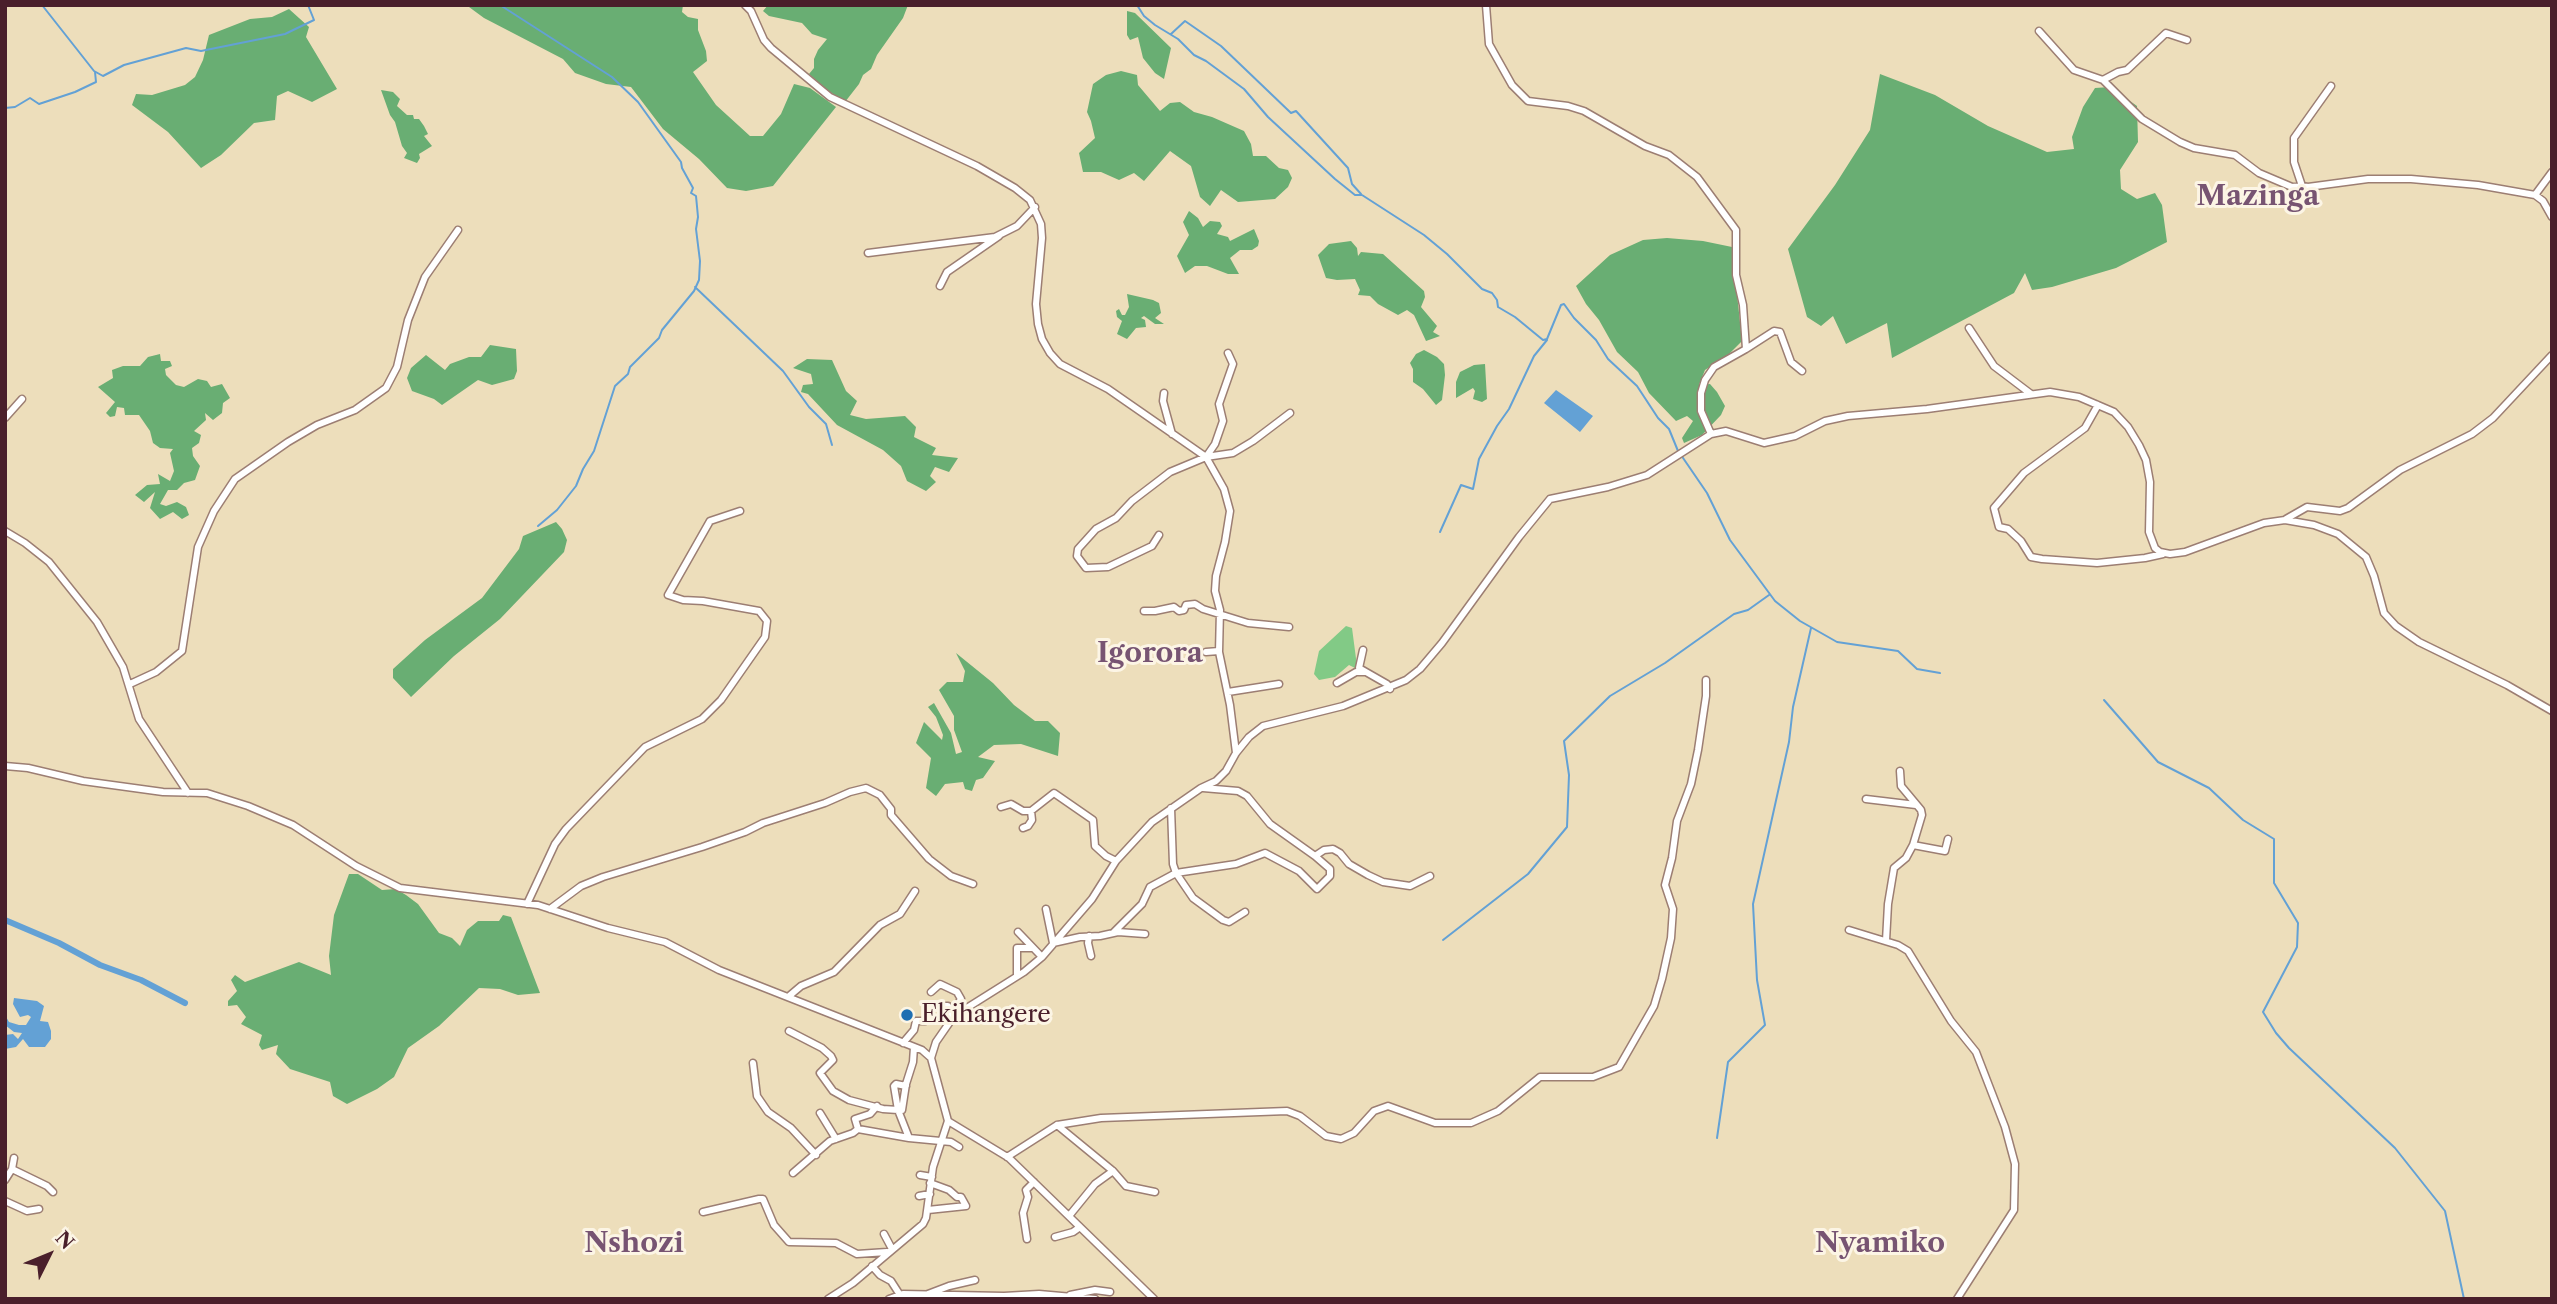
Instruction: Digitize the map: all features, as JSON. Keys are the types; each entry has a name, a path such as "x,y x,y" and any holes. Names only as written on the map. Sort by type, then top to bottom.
{"street":[{"path":"745,5 771,48 830,97 977,166 1015,188 1035,207 1041,224 1042,238 1036,304 1038,324 1050,353 1060,364 1108,389 1206,457 1224,489 1230,511 1215,582 1219,614 1219,652 1228,692 1236,753"},
{"path":"1486,5 1489,44 1512,85 1528,101 1568,106 1584,111 1645,146 1684,164 1712,194 1736,230 1736,275 1743,305 1746,349"},
{"path":"2039,31 2074,70 2103,80 2142,119 2180,142 2216,153 2235,155 2259,173 2292,187 2368,179 2411,179 2478,185 2535,195 2543,201 2552,217"},
{"path":"2103,80 2127,70 2166,33 2187,40"},
{"path":"2302,186 2294,162 2294,138 2331,86"},
{"path":"2535,195 2552,172"},
{"path":"940,286 947,272 1017,226 1035,207"},
{"path":"130,684 156,673 182,651 198,547 214,510 235,479 288,442 317,425 355,410 386,388 397,367 408,320 425,277 458,230"},
{"path":"868,253 1001,235"},
{"path":"1969,328 1994,366 2031,394"},
{"path":"1710,434 1700,411 1701,393 1705,380 1714,367 1774,331 1780,332 1791,362 1802,371"},
{"path":"1206,457 1215,444 1223,421 1219,404 1233,364 1228,353"},
{"path":"2285,520 2307,507 2340,511 2348,508 2400,470 2472,435 2493,418 2552,355"},
{"path":"828,1299 853,1283 923,1224 928,1210 931,1180 948,1121 931,1058 934,1047 956,1015 1042,957 1092,899 1116,861 1152,822 1201,788 1216,781 1226,771 1236,753 1263,726 1343,706 1390,689 1420,669 1550,499 1608,487 1647,475 1710,434 1726,431 1764,443 1795,436 1825,421 1848,415 2050,392 2078,397 2114,412 2128,427 2146,460 2150,482 2148,532 2155,548 2163,554"},
{"path":"1164,393 1163,401 1172,434"},
{"path":"5,418 22,399"},
{"path":"2098,405 2085,428 2024,473 1994,508 1999,527 2008,529 2021,541 2031,557 2097,563 2145,558 2185,552 2264,523 2285,520 2314,525 2338,534 2366,557 2384,613 2396,626 2418,642 2507,685 2552,711"},
{"path":"1159,535 1152,546 1108,567 1096,570 1086,568 1077,556 1078,549 1090,534 1116,518 1170,472 1206,457 1233,453 1290,413"},
{"path":"527,904 555,845 566,829 645,747 702,719 721,700 765,637 767,621 759,611 668,596 710,521 740,511"},
{"path":"5,531 25,542 49,562 97,622 130,684 139,719 188,793"},
{"path":"1144,611 1174,607 1179,611 1184,610 1186,605 1195,604 1203,609 1248,622 1289,626"},
{"path":"1363,650 1359,668 1387,684 1390,689"},
{"path":"1206,652 1219,652"},
{"path":"1337,683 1356,672 1364,672"},
{"path":"1007,1157 1022,1143 1057,1125 1101,1118 1287,1111 1300,1116 1326,1136 1342,1139 1354,1133 1380,1108 1396,1107 1434,1124 1471,1123 1498,1111 1540,1077 1593,1077 1619,1067 1654,1006 1662,979 1671,938 1673,909 1665,885 1677,821 1691,784 1698,750 1705,709 1706,680"},
{"path":"1228,692 1279,684"},
{"path":"5,766 28,768 83,781 163,792 207,793 274,815 356,866 400,888 527,904 665,942 719,970 922,1050 931,1058"},
{"path":"1886,941 1894,868 1906,858 1913,845 1922,815 1901,786 1900,771"},
{"path":"550,909 581,886 603,877 702,847 866,788 880,795 891,809 891,815 929,859 951,876 973,884"},
{"path":"1113,933 1142,904 1150,887 1176,873 1236,864 1265,853 1299,871 1308,878 1313,888 1317,889 1330,876 1330,869 1279,832 1247,796 1238,791 1201,788"},
{"path":"1001,807 1011,804 1023,811 1031,811 1054,793 1093,820 1095,846 1105,856 1116,861"},
{"path":"1866,799 1916,804"},
{"path":"1171,808 1173,864 1193,898 1228,922 1245,912"},
{"path":"1023,828 1028,827 1032,820 1031,811"},
{"path":"1913,845 1945,851 1948,839"},
{"path":"1315,856 1324,850 1333,849 1349,864 1383,882 1410,887 1430,876"},
{"path":"788,997 801,986 834,972 880,925 900,914 915,891"},
{"path":"1046,909 1053,943"},
{"path":"1849,930 1908,951 1951,1021 1976,1052 2005,1127 2015,1164 2014,1210 1957,1299"},
{"path":"1018,932 1042,957"},
{"path":"1053,943 1113,933 1145,934"},
{"path":"1089,936 1091,956"},
{"path":"1017,976 1017,948 1033,948"},
{"path":"931,992 940,984 957,992 961,999 956,1015"},
{"path":"945,1006 948,1006 949,1013 956,1015"},
{"path":"903,1043 914,1030 916,1021 925,1021"},
{"path":"789,1031 822,1048 831,1056 833,1060 820,1073 833,1091 849,1100 899,1113"},
{"path":"899,1113 913,1062 914,1047"},
{"path":"922,1050 934,1047"},
{"path":"753,1063 757,1096 768,1112 791,1128 816,1155"},
{"path":"906,1086 894,1085 899,1113 909,1138"},
{"path":"858,1129 856,1118 870,1114 877,1106"},
{"path":"820,1113 836,1139"},
{"path":"948,1121 1007,1157 1154,1299"},
{"path":"1057,1125 1113,1171 1126,1186 1155,1192"},
{"path":"793,1173 830,1141 858,1129 951,1142 959,1147"},
{"path":"5,1180 12,1169 14,1158"},
{"path":"12,1169 54,1192"},
{"path":"1069,1216 1090,1189 1113,1171"},
{"path":"920,1175 961,1197 966,1206 928,1210"},
{"path":"1027,1239 1023,1213 1028,1197 1026,1190 1034,1182"},
{"path":"919,1196 930,1194"},
{"path":"703,1212 738,1202 763,1199 774,1225 789,1241 835,1243 858,1254 890,1250"},
{"path":"5,1201 27,1210 39,1209"},
{"path":"1055,1237 1080,1227"},
{"path":"884,1234 890,1250"},
{"path":"895,1235 899,1243"},
{"path":"872,1265 880,1275 891,1281 900,1295"},
{"path":"928,1297 975,1280"},
{"path":"890,1299 900,1295 1045,1297 1095,1290 1110,1292"},
{"path":"1064,1296 1095,1299"}],"green space":[{"path":"460,5 683,5 682,12 688,17 698,19 698,30 706,51 707,61 693,72 716,105 750,136 763,136 781,114 794,84 810,88 836,107 773,186 746,191 727,188 699,159 663,129 631,87 606,84 575,73 563,59 484,18 469,7"},
{"path":"768,5 908,5 903,18 877,55 871,69 863,75 845,102 809,74 814,68 818,50 827,39 812,34 802,23 769,16 763,11"},
{"path":"289,9 309,27 306,37 337,89 312,102 288,91 277,96 275,120 254,123 221,155 201,168 168,132 132,105 136,94 152,95 185,85 195,77 203,60 209,35 250,19 272,17"},
{"path":"1127,11 1135,13 1171,48 1164,79 1155,73 1143,58 1138,37 1130,40 1127,35"},
{"path":"1121,71 1137,75 1138,85 1160,111 1170,103 1180,102 1194,112 1244,131 1251,144 1253,156 1266,156 1279,168 1288,170 1292,178 1288,187 1275,199 1238,202 1221,190 1210,206 1200,197 1191,166 1170,151 1144,181 1134,173 1119,180 1101,172 1083,172 1079,153 1095,138 1087,112 1093,84 1106,75"},
{"path":"1880,74 1935,95 1988,126 2047,152 2074,149 2072,137 2083,107 2095,88 2110,87 2137,106 2138,142 2120,170 2121,189 2137,199 2155,193 2162,205 2167,242 2116,268 2052,287 2032,290 2025,273 2014,293 1892,358 1887,323 1846,344 1833,316 1821,326 1807,317 1788,249 1835,185 1870,130"},
{"path":"381,90 393,92 400,99 397,106 407,115 419,119 428,134 424,136 432,146 419,154 417,163 404,158 407,153"},
{"path":"1189,211 1198,218 1203,227 1210,221 1220,222 1222,226 1217,234 1228,237 1230,241 1254,229 1259,241 1258,246 1252,250 1240,250 1230,258 1239,274 1228,274 1207,266 1195,266 1185,273 1177,256 1189,235 1183,222"},
{"path":"1667,238 1732,247 1742,341 1728,355 1705,370 1699,385 1710,384 1717,392 1725,406 1721,415 1702,435 1684,443 1682,438 1693,421 1687,416 1676,421 1649,393 1638,372 1617,352 1576,286 1610,255 1643,240"},
{"path":"1351,241 1357,248 1358,256 1361,252 1383,254 1424,291 1421,307 1437,326 1433,332 1440,336 1426,341 1414,315 1407,310 1398,315 1378,304 1370,296 1358,295 1360,290 1355,279 1326,278 1318,255 1329,244"},
{"path":"1127,294 1159,303 1161,313 1155,318 1164,324 1155,324 1144,316 1141,318 1145,320 1146,327 1136,328 1127,339 1117,334 1122,321 1117,317 1116,311 1119,309 1122,315 1125,315 1129,307"},
{"path":"490,345 516,349 517,371 514,379 492,385 478,380 442,405 412,391 407,378 411,368 426,355 445,370 450,364 469,357 481,357"},
{"path":"1424,350 1444,364 1442,400 1436,405 1423,389 1413,382 1410,363 1416,354"},
{"path":"160,354 161,361 170,361 172,366 165,369 166,375 176,385 184,387 198,379 207,381 211,387 222,384 230,398 223,403 222,413 213,420 205,413 206,420 194,431 201,435 199,443 192,448 193,456 200,466 195,480 184,483 177,490 168,490 160,504 166,506 177,502 186,507 189,515 182,519 173,512 160,519 150,508 155,492 144,502 135,495 147,485 160,484 158,474 170,481 174,471 170,453 173,449 160,448 153,443 150,431 139,415 125,415 124,408 117,407 115,416 110,417 106,413 115,402 98,387 113,378 112,370 123,366 140,366 148,357"},
{"path":"807,359 832,360 846,391 857,401 850,415 866,419 905,416 916,427 914,437 936,448 932,455 958,458 949,472 935,467 930,476 936,482 926,491 907,481 901,466 883,450 837,425 808,394 801,392 803,385 813,384 811,374 793,368"},
{"path":"1485,364 1487,399 1482,402 1473,399 1473,388 1456,398 1456,382 1460,372 1474,365"},
{"path":"556,522 567,540 564,552 500,619 454,656 411,697 393,678 393,669 425,640 482,598 519,549 523,536"},
{"path":"1346,626 1352,628 1357,666 1355,668 1349,665 1335,677 1319,680 1314,674 1319,651"},
{"path":"956,653 993,683 1014,705 1035,721 1048,721 1060,733 1058,756 1021,744 994,745 978,757 995,761 983,778 976,780 972,791 965,789 963,782 945,784 936,796 926,788 931,758 916,743 924,722 942,740 943,735 936,717 928,707 934,703 951,733 956,754 962,752 954,730 954,716 939,690 947,682 963,682 965,671"},
{"path":"349,874 358,874 382,890 396,889 406,895 418,904 439,933 452,938 460,946 467,930 478,921 499,921 503,915 511,917 540,993 518,995 500,989 479,988 439,1026 408,1048 394,1077 347,1104 333,1096 330,1082 290,1069 276,1054 278,1045 262,1050 259,1045 262,1035 241,1024 246,1017 237,1005 228,1006 228,1001 237,991 231,980 235,975 245,982 299,962 331,975 329,956 334,915"}],"water":[{"path":"1556,390 1593,416 1580,432 1544,403"},
{"path":"14,998 37,1001 44,1006 40,1021 48,1022 51,1031 51,1039 45,1047 29,1047 23,1039 16,1047 5,1049 5,1035 13,1034 18,1039 22,1033 14,1032 5,1025 5,1015 9,1022 19,1025 26,1025 31,1017 20,1017 13,1004"}],"waterway":[{"path":"42,5 94,71 103,76 124,65 186,48 201,51 285,34 314,20 308,5"},
{"path":"500,5 612,77 638,102 681,162 693,188 691,193 696,196 698,217 696,229 700,261 699,280 694,291 662,330 659,338 615,386 594,451 576,486 557,510 538,526"},
{"path":"1137,5 1144,16 1155,25 1244,89 1268,117 1335,179 1355,195 1362,195 1424,235 1482,289 1492,293 1498,307 1543,340 1547,339 1561,305 1564,304 1596,340 1608,359 1637,386 1658,418 1669,429 1678,451"},
{"path":"1171,34 1185,21 1221,46 1291,113 1296,111 1348,168 1352,184 1361,194"},
{"path":"5,108 15,107 30,98 39,104 75,92 96,82 95,72"},
{"path":"695,287 783,371 809,407 826,424 832,445"},
{"path":"1440,532 1461,485 1473,489 1479,459 1509,409 1534,356 1547,340"},
{"path":"1681,455 1707,493 1730,540 1775,601 1800,621 1837,642 1898,651 1917,669 1940,673"},
{"path":"1443,940 1528,874 1567,827 1569,775 1564,741 1610,696 1665,663 1734,614 1748,610 1769,595"},
{"path":"1717,1138 1728,1062 1765,1025 1757,980 1753,904 1811,628"},
{"path":"2104,700 2158,762 2209,788 2243,820 2274,839 2274,883 2298,923 2297,947 2263,1012 2289,1048 2395,1148 2445,1211 2464,1299"},
{"path":"5,920 59,943 100,965 141,980 185,1003"}],"place":[{"name":"Ekihangere","path":"907,1015"}],"district":[{"name":"Mazinga","path":"2258,197"},
{"name":"Igorora","path":"1150,654"},
{"name":"Nshozi","path":"634,1244"},
{"name":"Nyamiko","path":"1880,1244"}]}
